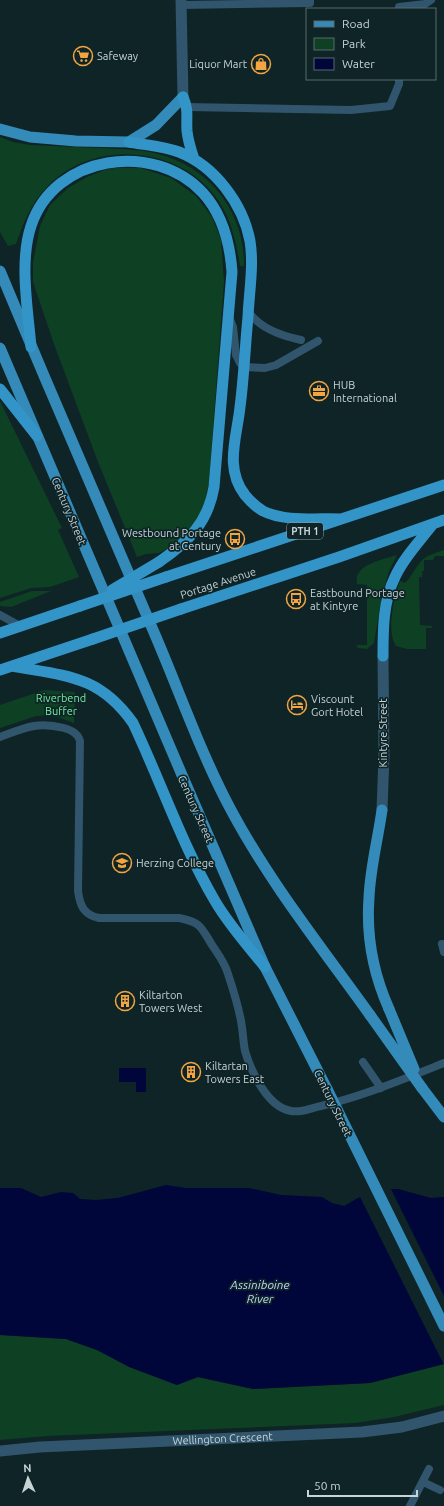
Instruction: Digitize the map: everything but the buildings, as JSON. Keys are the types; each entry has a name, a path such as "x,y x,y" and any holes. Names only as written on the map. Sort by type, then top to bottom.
{"highway":[{"path":"183,96 187,108 187,132 189,146 194,159"},
{"path":"129,142 166,148 194,159 222,183 236,204 246,230 251,252 248,311 240,409 233,454 235,476 238,484 255,505 262,511 270,514 286,518 340,519"},
{"path":"31,347 25,267 28,237 36,213 49,194 69,176 95,165 110,162 141,162 170,170 183,176 203,194 218,214 228,242 232,272 216,474 212,498 208,512 195,531 176,550 159,562 94,601"},
{"path":"0,389 37,436"},
{"name":"Portage Avenue","path":"0,633 444,485"},
{"name":"Portage Avenue","path":"0,670 339,557 444,520"},
{"path":"383,656 386,607 392,582 402,564 433,524"},
{"path":"12,666 75,678 90,683 115,700 125,711 133,723 192,859 216,902 232,926 265,967"}],"main road":[{"path":"0,129 30,137 129,142 146,133 156,125 183,96"},
{"path":"0,271 31,347 157,639 198,741 222,791 243,831 267,870 444,1117"},
{"name":"Century Street","path":"0,348 265,967 444,1326"},
{"path":"382,810 371,880 368,920 370,940 376,975 422,1088"}],"street":[{"path":"181,2 183,96"},
{"name":"Kintyre Street","path":"382,810 384,756 383,656"},
{"name":"Wellington Crescent","path":"0,1451 40,1447 362,1432 402,1427 444,1416"}],"lane":[{"path":"181,2 310,3 310,0"},
{"path":"399,6 425,4 431,0"},
{"path":"187,108 351,110 390,106 399,84 399,80"},
{"path":"248,311 254,320 260,324 282,334 302,340"},
{"path":"229,316 233,327 236,355 244,367 265,368 276,366 318,341"},
{"path":"0,615 20,626"},
{"path":"0,737 30,726 42,724 71,730 79,737 79,900 90,916 99,918 179,918 192,920 200,925 228,972 241,1020 247,1056 255,1076 262,1089 280,1107 290,1111 300,1111 333,1103 381,1088 444,1063"},
{"path":"363,1062 381,1088"},
{"path":"410,1506 429,1469"},
{"path":"423,1482 440,1490"}],"green space":[{"path":"0,137 13,142 30,145 144,151 177,160 194,170 208,181 221,195 231,211 238,228 243,247 244,266 240,266 235,238 221,204 198,179 178,166 156,158 132,154 108,156 85,162 64,172 46,188 36,200 28,214 16,244 8,246 0,232"},
{"path":"115,168 141,168 171,178 196,196 212,217 221,240 224,282 209,482 202,513 187,532 172,546 159,553 146,554 137,557 98,462 54,344 33,282 33,263 40,226 50,205 68,188 87,177"},
{"path":"0,401 62,528 58,530 79,577 50,587 31,588 0,598"},
{"path":"444,550 444,556 435,556 433,560 424,560 424,571 422,571 422,577 419,577 420,625 432,626 432,628 426,628 426,649 407,649 396,646 393,640 391,623 393,605 400,581 405,583 426,557"},
{"path":"397,555 389,571 382,596 374,643 367,649 358,648 356,645 367,645 367,585 357,584 357,577 364,567"},
{"path":"32,591 51,591 11,607 0,606 0,602"},
{"name":"Riverbend Buffer","path":"44,690 75,692 74,723 52,715 36,716 0,728 0,705"},
{"path":"0,1335 66,1339 97,1350 151,1375 177,1385 197,1377 253,1389 370,1383 444,1364 444,1405 394,1417 355,1423 47,1436 0,1440"}],"water":[{"path":"119,1068 146,1068 146,1092 136,1092 136,1082 119,1082"},
{"name":"Assiniboine River","path":"166,1185 186,1188 249,1188 281,1195 322,1197 332,1203 344,1206 358,1198 383,1189 398,1189 431,1198 444,1197 444,1364 370,1383 253,1389 198,1377 177,1385 129,1367 97,1350 66,1339 0,1335 0,1188 21,1188 41,1197 61,1192 73,1193 80,1199 96,1200 118,1198"}],"pier":[{"path":"383,1187 390,1187 444,1296 444,1365 359,1195"}],"place":[{"name":"Safeway","path":"83,56"},
{"name":"Liquor Mart","path":"261,64"},
{"name":"HUB International","path":"319,391"},
{"name":"Westbound Portage at Century","path":"235,539"},
{"name":"Eastbound Portage at Kintyre","path":"296,599"},
{"name":"Viscount Gort Hotel","path":"297,705"},
{"name":"Herzing College","path":"122,863"},
{"name":"Kiltarton Towers West","path":"125,1001"},
{"name":"Kiltartan Towers East","path":"191,1072"}]}
